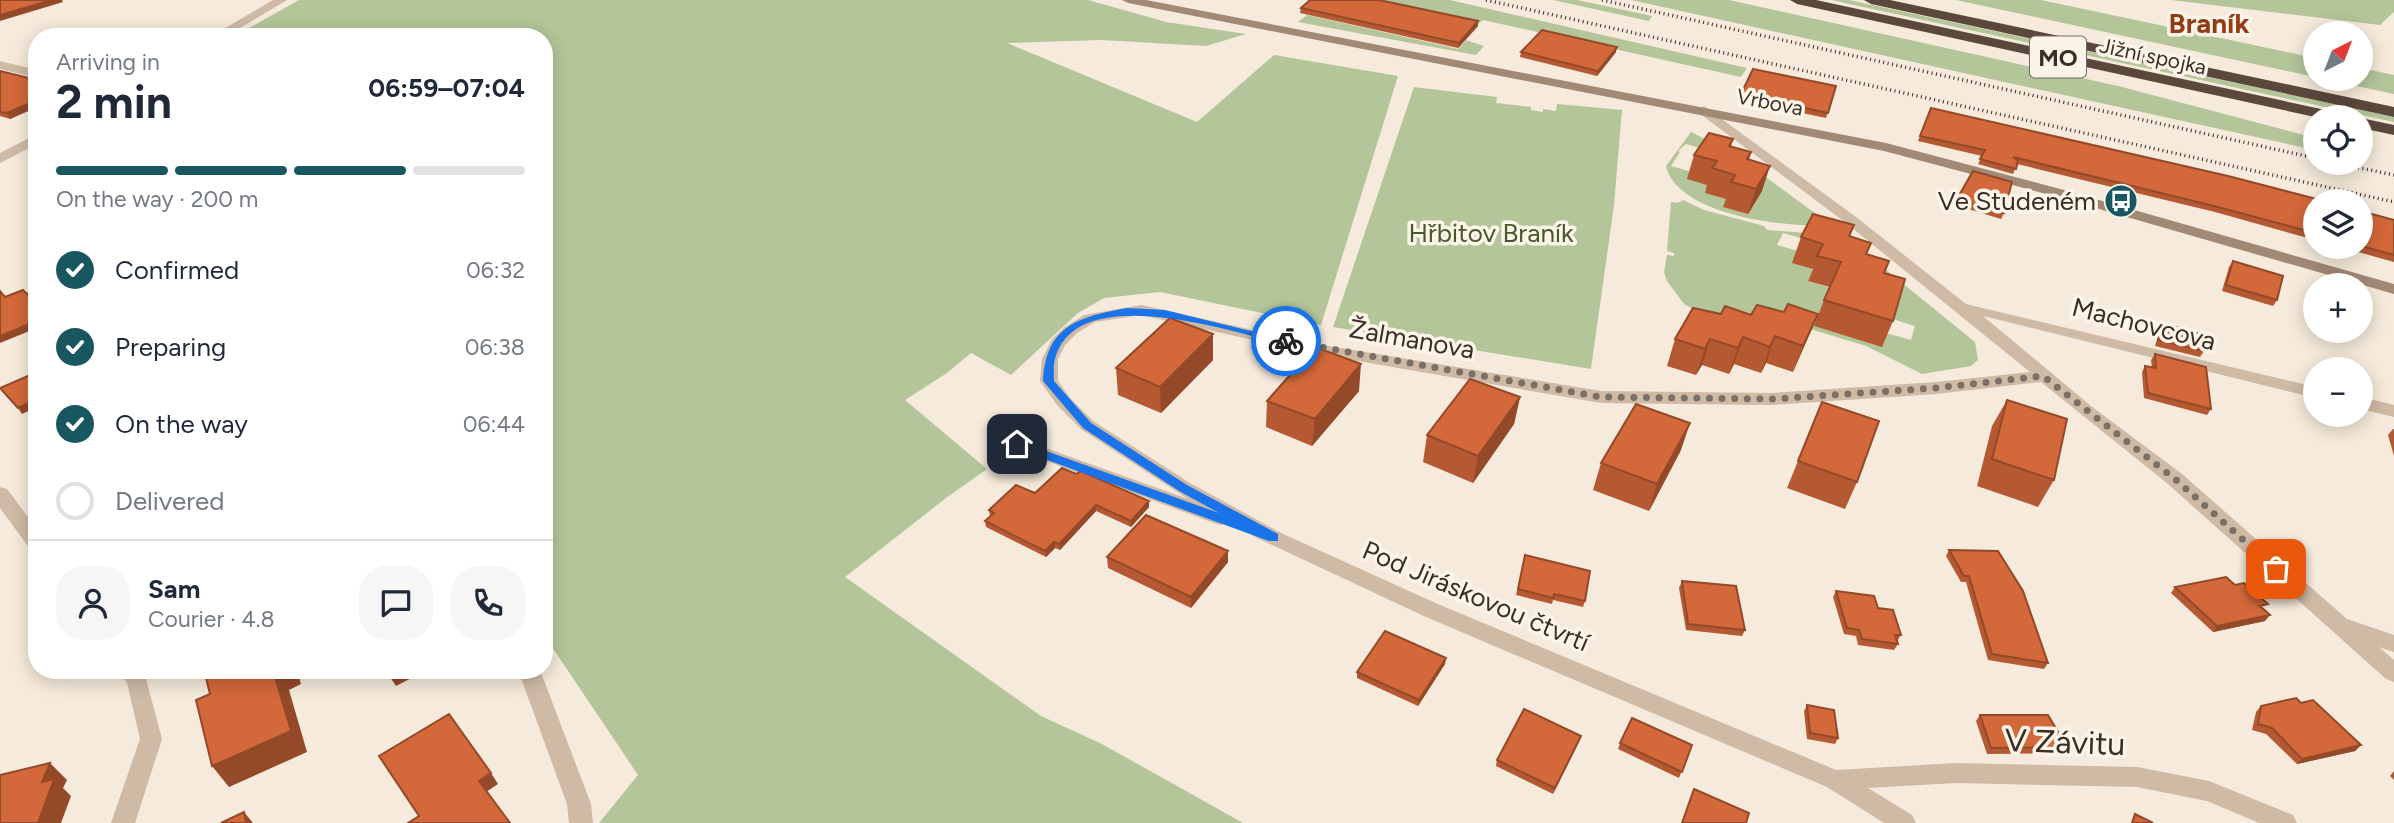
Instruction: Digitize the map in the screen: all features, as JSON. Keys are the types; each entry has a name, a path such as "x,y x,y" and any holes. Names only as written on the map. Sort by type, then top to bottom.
{"highway":[{"name":"Jižní spojka","path":"1797,0 2303,110"},
{"name":"Jižní spojka","path":"1871,0 2394,112"},
{"path":"2373,126 2394,130"}],"main road":[{"name":"Vrbova","path":"1128,0 1704,110 1886,148 2059,193 2394,289"}],"street":[{"path":"232,28 281,0"},
{"path":"0,65 28,72"},
{"path":"1704,110 1961,306 2043,376 2175,479 2394,673"},
{"path":"0,159 28,143"},
{"name":"Machovcova","path":"1961,306 2303,389"},
{"name":"Žalmanova","path":"1274,537 1183,488 1087,425 1049,381 1050,359 1058,343 1071,330 1090,318 1141,310 1311,348 1601,397 1772,399 1936,388 2043,376"},
{"path":"2373,406 2394,411"},
{"name":"Pod Jiráskovou čtvrtí","path":"1017,444 1274,537 1433,611 1835,780 1904,823"},
{"path":"0,494 28,532"},
{"path":"2337,623 2394,644"},
{"path":"122,823 151,739 136,679"},
{"path":"532,679 579,804 581,823"},
{"name":"V Závitu","path":"1835,780 1955,772 2137,777 2208,791 2285,823"}],"green space":[{"path":"299,0 1088,0 1166,22 1246,34 1206,46 1101,40 1007,43 1197,122 1274,55 1398,76 1321,325 1160,292 1104,298 1078,313 1011,375 971,353 947,373 905,400 987,469 845,577 1041,716 1102,744 1243,823 599,823 638,775 553,648 553,28 249,28"},
{"path":"1368,0 1450,0 1747,68 1741,77 1483,20 1478,24"},
{"path":"1553,0 1577,0 1652,16 1649,21"},
{"path":"1631,0 1729,0 2118,86 2303,135 2303,147"},
{"path":"1831,0 1849,0 2338,105 2316,105"},
{"path":"1956,0 2041,0 2303,55 2303,74"},
{"path":"2171,0 2394,0 2394,12 2380,25 2373,24 2373,21 2347,21"},
{"path":"1307,15 1458,49 1466,40 1484,46 1476,55 1298,22"},
{"path":"2373,71 2394,75 2394,94 2373,90"},
{"name":"Hřbitov Braník","path":"1414,87 1497,97 1496,103 1531,107 1531,110 1543,112 1543,109 1556,111 1557,104 1622,110 1614,205 1591,369 1333,327"},
{"path":"2373,112 2394,117 2394,122 2373,117"},
{"path":"1691,132 1733,153 1831,225 1763,221 1712,207 1691,197 1675,183 1666,166","holes":["1686,144 1700,148 1748,214 1692,172 1671,166 1680,152 1678,151"]},
{"path":"1683,200 1704,210 1764,226 1767,230 1821,234 1838,231 1975,342 1978,360 1971,366 1922,374 1866,346 1787,322 1704,315 1684,304 1667,281 1664,272 1667,255 1674,256 1674,253 1667,251 1671,202 1678,203","holes":["1783,233 1844,250 1892,319 1915,326 1911,340 1886,333 1830,288 1808,281 1813,269 1798,251 1777,245"]}],"building":[{"path":"0,0 52,0 0,15"},
{"path":"1310,0 1379,0 1478,21 1459,43 1301,8"},
{"path":"1542,30 1617,47 1598,71 1521,52"},
{"path":"1753,69 1836,86 1828,113 1741,94"},
{"path":"0,71 28,78 28,104 7,113 0,112"},
{"path":"1931,108 2228,176 2303,196 2303,230 2013,157 2018,161 2016,169 1980,159 1985,150 1920,136"},
{"path":"1709,133 1733,139 1729,146 1751,152 1747,159 1770,166 1756,189 1731,182 1735,175 1712,168 1717,161 1694,155"},
{"path":"1973,171 2012,182 2004,213 1957,199"},
{"path":"1813,214 1854,225 1849,236 1871,243 1866,254 1889,261 1884,273 1905,279 1893,321 1824,300 1841,262 1817,256 1823,244 1801,237"},
{"path":"2373,214 2394,220 2394,255 2373,249"},
{"path":"2233,261 2283,276 2277,300 2226,285"},
{"path":"23,290 28,295 28,325 0,336 0,291 5,297"},
{"path":"1788,304 1818,314 1803,346 1775,336 1770,347 1743,337 1738,348 1710,339 1705,349 1675,339 1693,308 1721,314 1725,306 1751,315 1757,305 1784,312"},
{"path":"1170,318 1213,334 1160,387 1116,368"},
{"path":"2163,323 2203,335 2204,351 2158,340"},
{"path":"1315,347 1361,364 1315,419 1267,401"},
{"path":"2155,354 2206,367 2211,409 2148,393 2145,366 2156,368"},
{"path":"28,376 28,403 18,408 0,388"},
{"path":"1470,379 1520,397 1478,456 1427,435"},
{"path":"2007,400 2067,419 2054,480 1992,459"},
{"path":"1822,402 1879,421 1857,482 1798,461"},
{"path":"1636,404 1690,423 1657,484 1601,463"},
{"path":"1062,468 1076,474 1081,471 1149,501 1131,521 1096,505 1059,544 1054,542 1045,551 985,521 994,513 989,510 1016,485 1035,493"},
{"path":"1146,515 1228,551 1191,597 1107,557"},
{"path":"1949,550 1998,551 2023,591 2048,663 1992,654 1969,576 1964,576"},
{"path":"1525,555 1590,571 1585,601 1554,594 1553,598 1518,589"},
{"path":"2226,577 2235,585 2244,583 2268,604 2260,606 2270,615 2217,626 2175,587"},
{"path":"1682,581 1736,586 1745,630 1688,624"},
{"path":"1836,591 1874,596 1878,608 1893,610 1901,635 1895,635 1898,644 1862,639 1859,630 1847,628"},
{"path":"1385,631 1446,658 1419,700 1357,672"},
{"path":"206,679 276,679 291,731 212,766 196,700 210,694"},
{"path":"2296,698 2301,703 2313,700 2361,745 2302,759 2272,728 2258,724 2261,706"},
{"path":"1807,705 1834,710 1838,738 1810,733"},
{"path":"1524,709 1581,736 1555,788 1497,760"},
{"path":"449,714 491,773 479,781 510,823 408,823 419,816 379,756"},
{"path":"1980,715 2048,715 2067,747 1991,748"},
{"path":"1632,718 1692,745 1682,772 1620,743"},
{"path":"50,763 42,782 54,779 38,823 0,823 0,775"},
{"path":"1694,789 1749,813 1746,823 1682,823"},
{"path":"244,812 246,823 221,823"},
{"path":"2135,814 2153,823 2132,823"}],"railway":[{"path":"1486,0 2394,202"},
{"path":"1602,0 2303,155"},
{"path":"2373,171 2394,175"}],"way so far":[{"path":"1286,341 1311,348 1601,397 1772,399 1936,388 2043,376 2175,479 2276,569"}],"place":[{"name":"Ve Studeném","path":"2121,201"}],"district":[{"name":"Braník","path":"2209,23"}],"route":[{"path":"1017,444 1274,537 1183,488 1087,425 1064,402 1049,381 1050,359 1058,343 1071,330 1090,318 1113,312 1141,310 1165,313 1286,341"}]}
